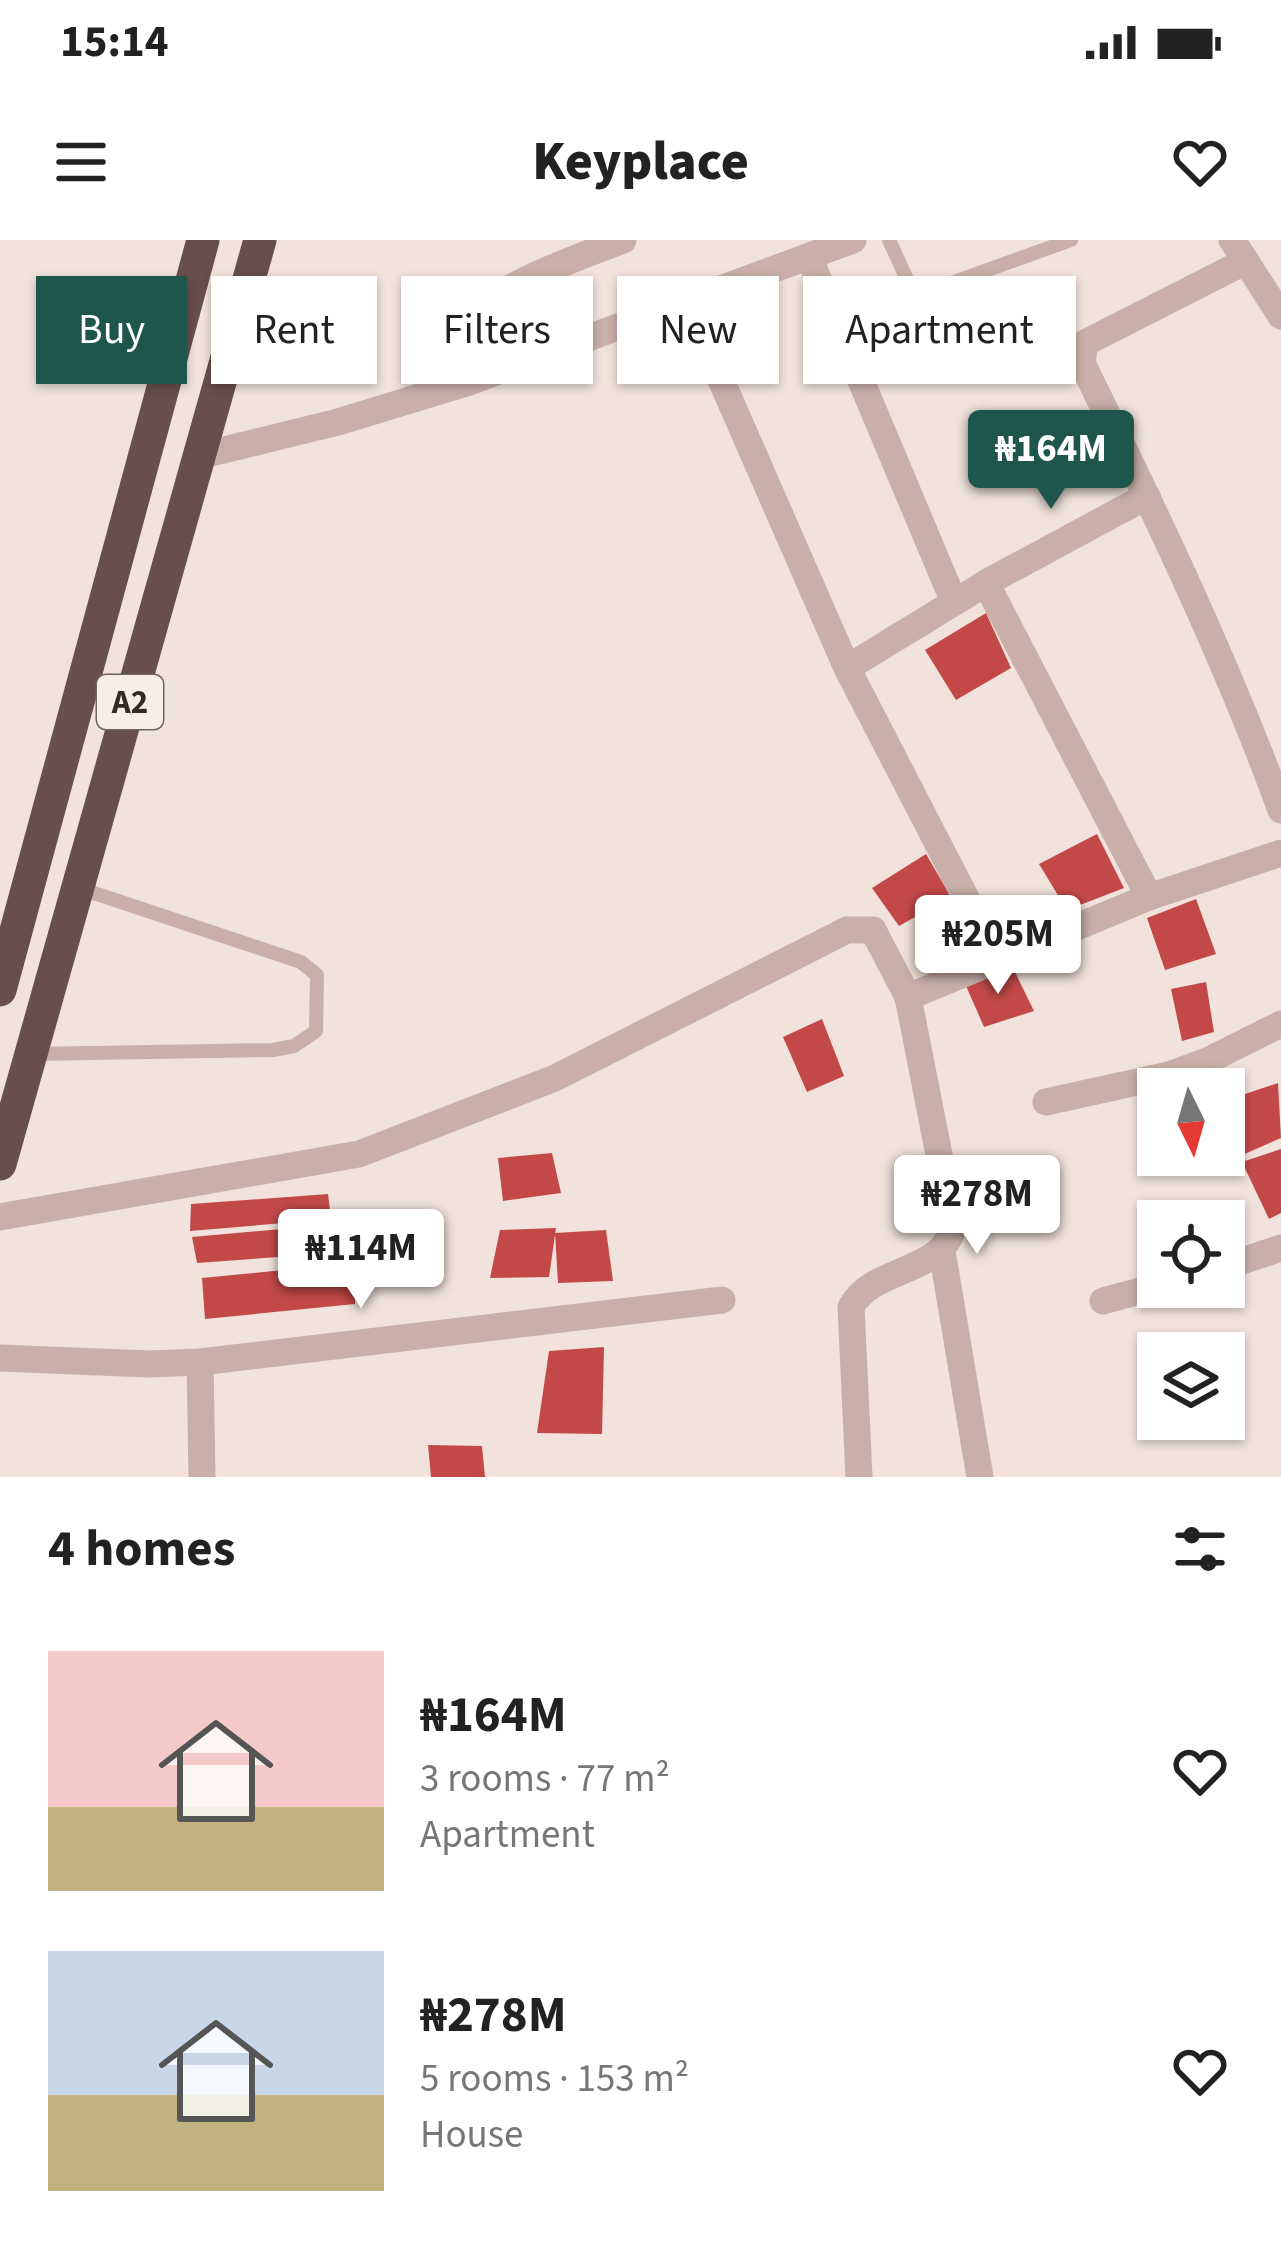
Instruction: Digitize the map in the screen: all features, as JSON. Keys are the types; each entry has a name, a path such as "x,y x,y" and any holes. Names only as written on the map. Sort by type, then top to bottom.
{"highway":[{"name":"A2","path":"0,990 203,240"},
{"name":"A2","path":"0,1164 260,240"}],"street":[{"path":"538,276 623,240"},
{"path":"757,276 854,240"},
{"path":"1281,316 1239,251 1085,343 1082,363 1250,724 1281,810"},
{"path":"809,257 954,602"},
{"path":"199,456 338,422 462,384"},
{"path":"723,384 847,668 998,960"},
{"path":"847,668 986,583 1147,496"},
{"path":"986,583 1149,897"},
{"path":"908,997 1149,897 1281,853"},
{"path":"0,1217 359,1154 555,1078 847,931 873,930 908,997 953,1226 942,1251 882,1279 851,1307 859,1477"},
{"path":"1046,1102 1169,1076 1281,1024"},
{"path":"1245,1260 1281,1248"},
{"path":"942,1251 980,1477"},
{"path":"1103,1301 1137,1292"},
{"path":"0,1358 148,1364 200,1361 722,1300"},
{"path":"200,1361 202,1477"}],"lane":[{"path":"889,240 911,288 926,292 1071,240"},
{"path":"31,1054 273,1050 294,1046 316,1031 317,975 301,962 77,888"}],"building":[{"path":"986,613 1011,668 956,700 925,650"},
{"path":"1097,834 1124,888 1067,910 1039,864"},
{"path":"926,854 951,897 899,926 872,888"},
{"path":"1196,899 1216,954 1165,970 1147,918"},
{"path":"1013,968 1034,1011 984,1027 963,979"},
{"path":"1206,982 1214,1032 1182,1041 1171,989"},
{"path":"822,1019 844,1076 807,1092 783,1037"},
{"path":"1278,1083 1281,1138 1245,1154 1245,1094"},
{"path":"1281,1149 1281,1213 1269,1219 1245,1161"},
{"path":"552,1153 561,1193 503,1201 498,1158"},
{"path":"328,1194 331,1219 190,1231 191,1204"},
{"path":"348,1223 347,1252 197,1263 192,1237"},
{"path":"556,1228 549,1277 490,1278 500,1230"},
{"path":"606,1230 613,1281 558,1283 555,1233"},
{"path":"355,1263 355,1304 205,1319 202,1278"},
{"path":"604,1347 602,1434 537,1433 549,1351"},
{"path":"428,1445 482,1446 485,1477 431,1477"}]}
